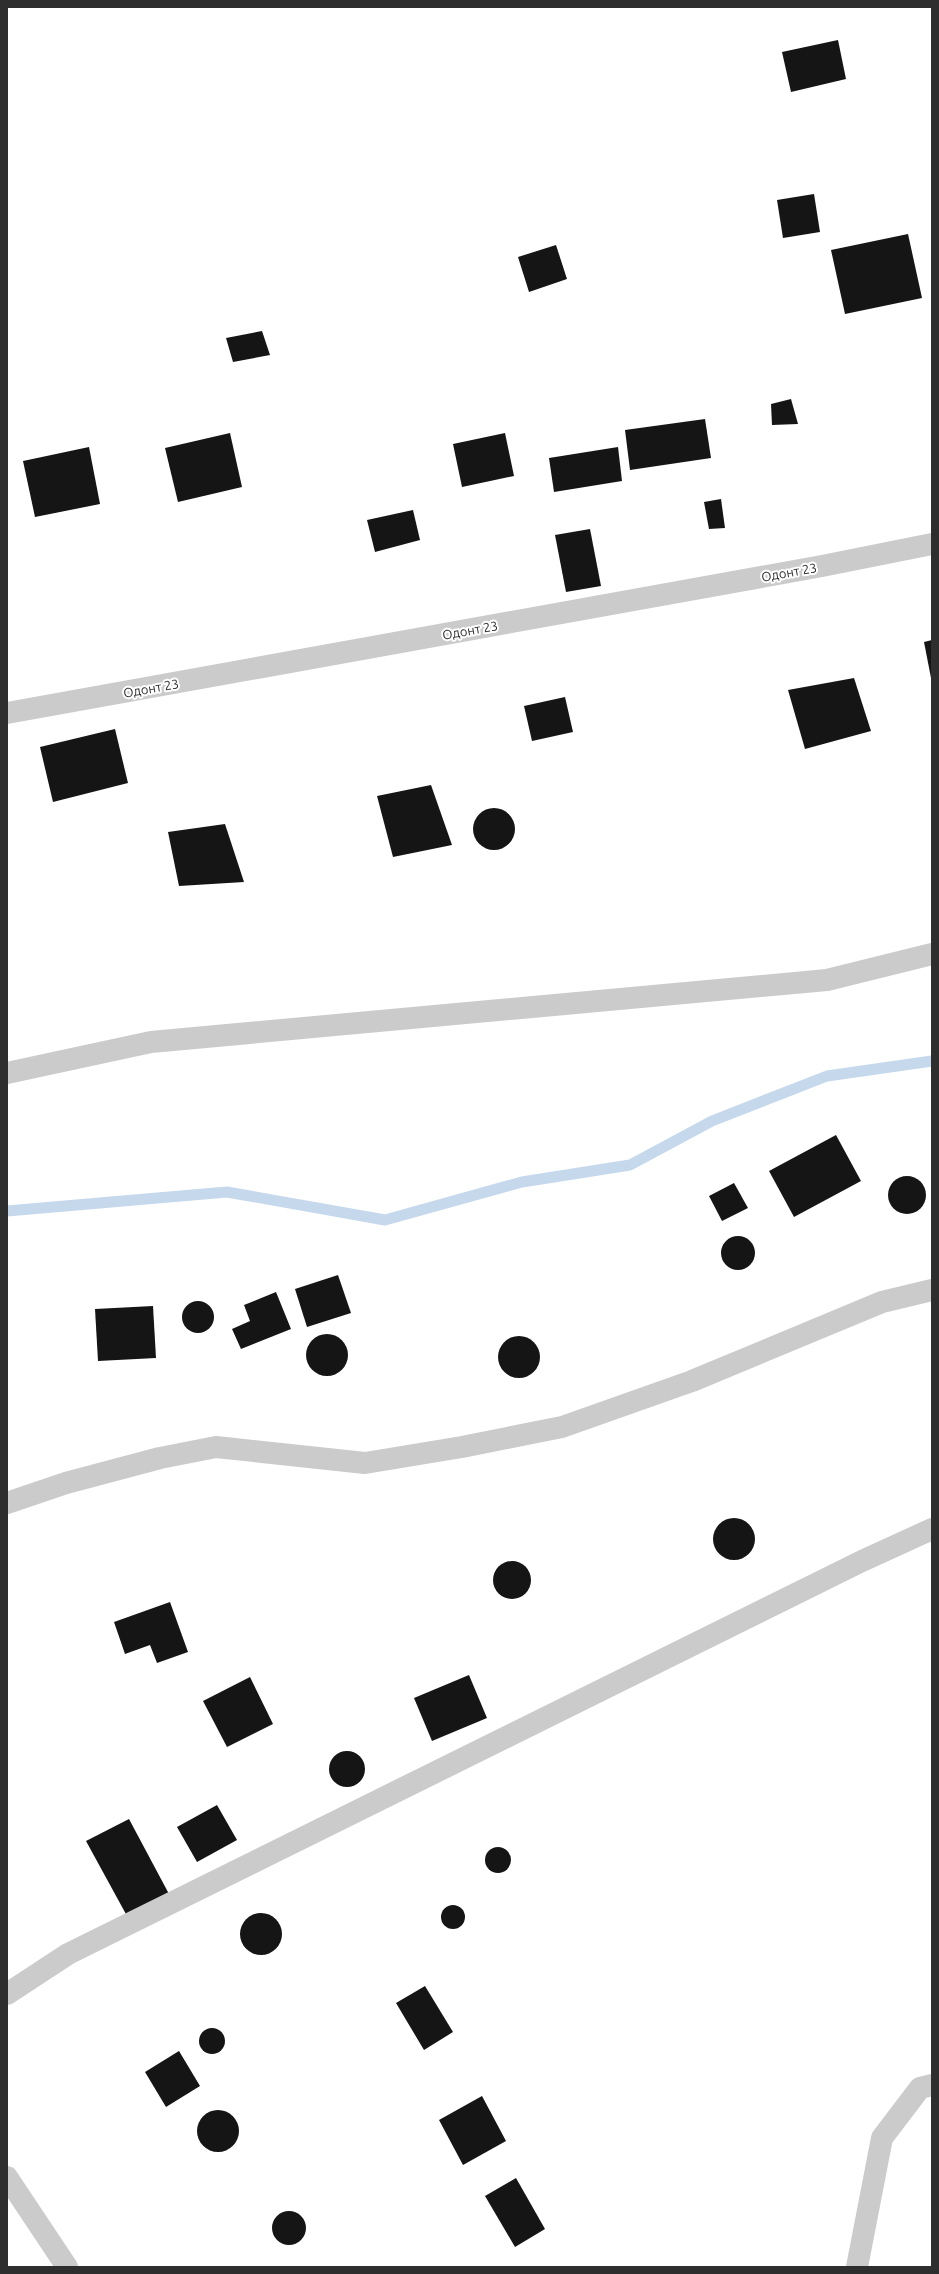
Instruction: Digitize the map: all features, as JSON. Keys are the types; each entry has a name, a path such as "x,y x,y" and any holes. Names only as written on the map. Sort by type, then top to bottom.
{"street":[{"name":"Одонт 23","path":"7,713 822,566 932,544"},
{"path":"7,1073 151,1042 827,980 932,954"},
{"path":"7,1503 66,1483 138,1464 216,1447 365,1463 462,1447 562,1427 692,1381 882,1302 932,1290"},
{"path":"7,1994 68,1954 862,1560 932,1529"},
{"path":"857,2267 882,2138 920,2088 932,2084"},
{"path":"7,2177 67,2267"}],"building":[{"path":"838,40 846,79 791,92 782,52"},
{"path":"814,194 820,232 783,238 777,200"},
{"path":"908,234 922,298 845,314 831,250"},
{"path":"556,245 567,279 529,292 518,257"},
{"path":"262,331 270,355 233,362 226,338"},
{"path":"791,399 798,424 772,425 771,404"},
{"path":"705,419 711,458 630,470 625,430"},
{"path":"230,433 242,487 178,502 165,448"},
{"path":"505,433 514,476 462,487 453,444"},
{"path":"89,447 100,504 35,517 23,461"},
{"path":"618,447 622,481 554,492 549,458"},
{"path":"721,499 725,528 709,529 704,502"},
{"path":"413,510 420,540 375,552 367,520"},
{"path":"590,529 601,586 566,592 555,535"},
{"path":"932,640 932,678 931,678 924,642"},
{"path":"854,678 871,731 805,749 788,690"},
{"path":"565,697 573,732 532,741 524,706"},
{"path":"115,729 128,783 53,802 40,747"},
{"path":"431,785 452,845 393,857 377,796"},
{"path":"490,808 498,808 509,814 515,825 515,833 509,844 498,850 490,850 479,844 473,833 473,825 479,814"},
{"path":"225,824 244,882 179,886 168,832"},
{"path":"836,1135 861,1181 794,1217 769,1171"},
{"path":"907,1176 920,1182 926,1195 920,1208 907,1214 894,1208 888,1195 894,1182"},
{"path":"734,1183 748,1208 722,1221 709,1196"},
{"path":"735,1236 741,1236 745,1237 752,1243 755,1253 754,1260 748,1267 741,1270 735,1270 731,1269 724,1263 721,1256 721,1250 722,1246 728,1239"},
{"path":"338,1275 351,1313 307,1327 295,1289"},
{"path":"276,1292 291,1329 241,1349 232,1329 250,1321 244,1305"},
{"path":"195,1301 201,1301 211,1308 214,1317 213,1323 207,1330 201,1333 195,1333 185,1326 182,1320 182,1314 189,1304"},
{"path":"153,1306 156,1358 98,1361 95,1309"},
{"path":"323,1334 331,1334 342,1340 348,1351 348,1359 342,1370 331,1376 323,1376 312,1370 306,1359 306,1351 312,1340"},
{"path":"515,1336 523,1336 534,1342 540,1353 540,1361 534,1372 523,1378 515,1378 504,1372 498,1361 498,1353 504,1342"},
{"path":"730,1518 738,1518 749,1524 755,1535 755,1543 749,1554 738,1560 730,1560 719,1554 713,1543 713,1535 719,1524"},
{"path":"512,1561 522,1564 528,1570 531,1580 528,1590 522,1596 512,1599 502,1596 496,1590 493,1580 496,1570 502,1564"},
{"path":"170,1602 188,1652 157,1663 150,1645 125,1654 114,1622"},
{"path":"469,1675 487,1718 432,1741 414,1698"},
{"path":"250,1677 273,1724 227,1747 203,1701"},
{"path":"347,1751 357,1754 362,1759 365,1769 362,1779 357,1784 347,1787 337,1784 332,1779 329,1769 332,1759 337,1754"},
{"path":"217,1805 237,1840 197,1862 177,1827"},
{"path":"129,1819 169,1894 127,1916 86,1841"},
{"path":"498,1847 507,1851 511,1860 507,1869 498,1873 489,1869 485,1860 489,1851"},
{"path":"453,1905 462,1908 465,1917 462,1926 453,1929 444,1926 441,1917 444,1908"},
{"path":"257,1913 265,1913 276,1919 282,1930 282,1938 276,1949 265,1955 257,1955 246,1949 240,1938 240,1930 246,1919"},
{"path":"425,1986 453,2032 424,2050 396,2003"},
{"path":"212,2028 221,2032 225,2041 221,2050 212,2054 203,2050 199,2041 203,2032"},
{"path":"179,2051 200,2086 166,2107 145,2072"},
{"path":"482,2096 506,2141 463,2165 439,2120"},
{"path":"214,2110 222,2110 233,2116 239,2127 239,2135 233,2146 222,2152 214,2152 203,2146 197,2135 197,2127 203,2116"},
{"path":"516,2178 545,2229 515,2247 485,2196"},
{"path":"286,2211 292,2211 296,2212 303,2218 306,2228 305,2235 299,2242 292,2245 286,2245 282,2244 275,2238 272,2231 272,2225 273,2221 279,2214"}],"waterway":[{"path":"7,1211 227,1192 385,1220 522,1182 630,1165 712,1121 827,1076 932,1061"}]}
